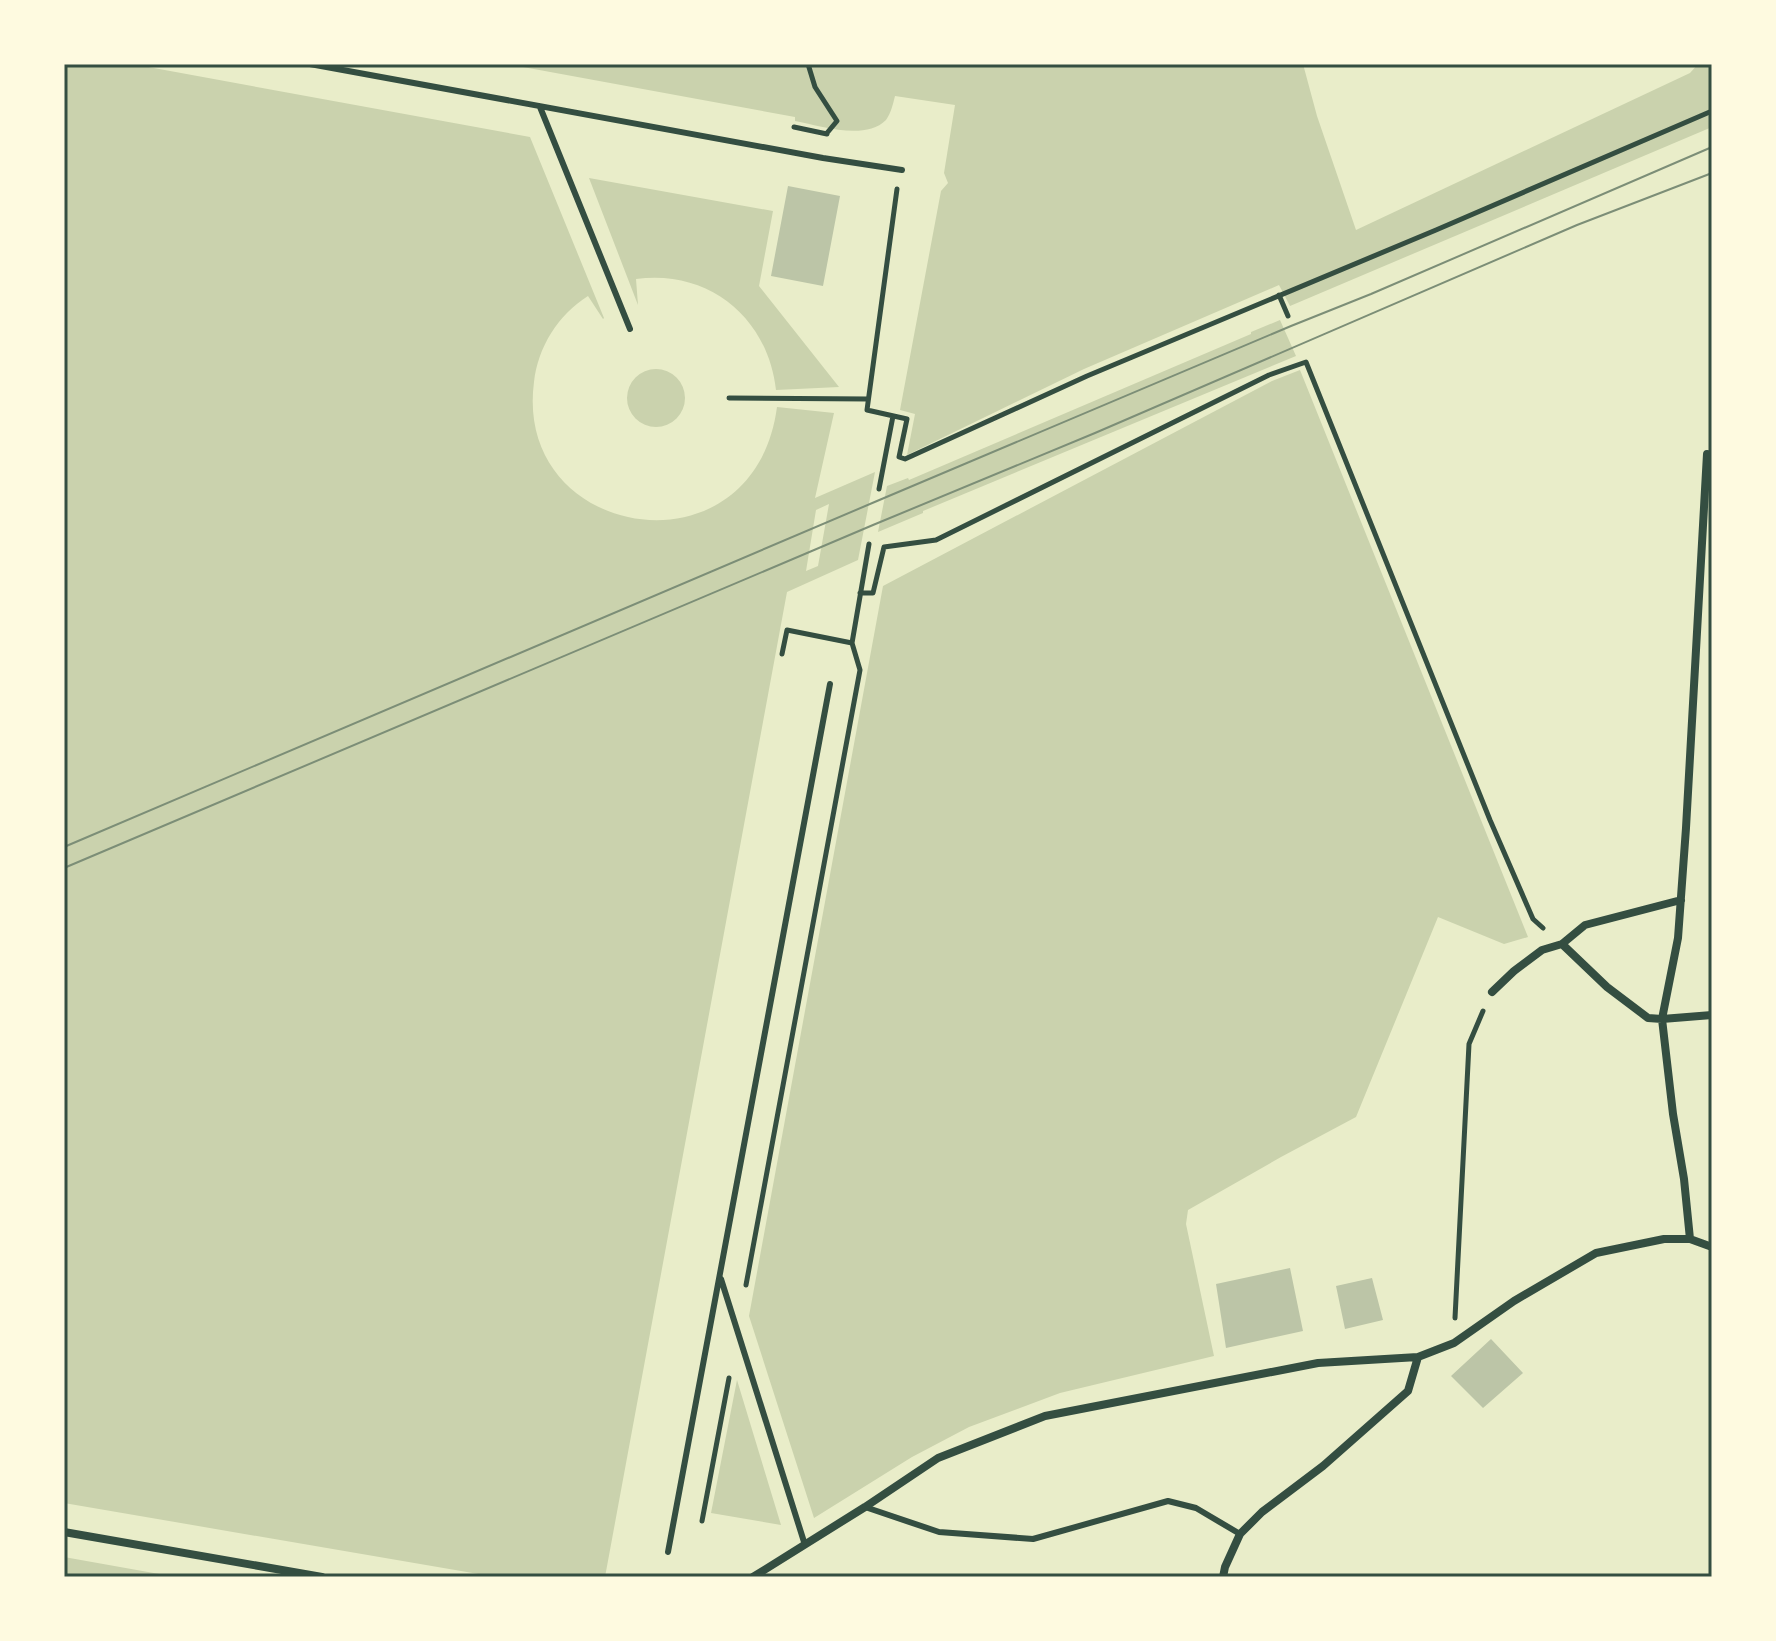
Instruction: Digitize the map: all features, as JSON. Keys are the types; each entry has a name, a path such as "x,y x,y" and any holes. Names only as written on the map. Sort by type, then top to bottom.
{"street":[{"path":"1690,1239 1662,1019 1678,938 1707,454"},
{"path":"1492,992 1542,950 1562,944 1585,925 1681,900"},
{"path":"1562,944 1607,987 1648,1018 1712,1015"},
{"path":"753,1577 938,1458 1045,1416 1318,1363 1418,1357 1454,1343 1514,1301 1596,1253 1664,1239 1690,1239 1712,1247"},
{"path":"1223,1577 1240,1534 1262,1512 1323,1466 1408,1391 1418,1357"},
{"path":"64,1532 322,1577"}],"lane":[{"path":"310,64 902,170"},
{"path":"540,107 630,329"},
{"path":"668,1552 830,684"},
{"path":"720,1276 805,1545"},
{"path":"865,1507 939,1532 1033,1539 1168,1501 1196,1508 1240,1534"}],"path":[{"path":"808,64 815,87 837,121 827,133"},
{"path":"897,190 867,410 907,419 899,457 905,459 1087,376 1712,111"},
{"path":"1281,294 1288,316"},
{"path":"1302,353 1533,919 1562,944"},
{"path":"860,593 873,593 884,547 936,540 1269,375 1306,362"},
{"path":"729,398 868,399"},
{"path":"879,489 893,416"},
{"path":"738,1331 860,670 852,643 869,544"},
{"path":"782,654 787,630 852,643"},
{"path":"1454,1343 1469,1044 1492,992"},
{"path":"702,1521 729,1377"}],"green space":[{"path":"64,64 132,64 530,137 604,318 588,296 577,304 551,333 536,369 537,436 560,477 596,505 639,519 684,517 726,498 759,462 777,407 834,413 815,498 875,472 858,560 787,592 605,1577 496,1577 64,1503","holes":["829,504 818,566 806,571 816,510"]},
{"path":"507,64 1303,64 1317,116 1356,230 1690,73 1698,64 1712,64 1712,127 1290,306 1279,285 1084,369 907,455 915,414 900,410 941,191 948,183 944,173 955,105 895,96 888,117 877,126 867,130 842,130 795,121 795,117"},
{"path":"589,178 773,211 759,286 839,387 776,390 771,364 761,341 747,321 730,304 688,282 663,278 636,279 638,305"},
{"path":"1280,320 1296,356 878,532 887,486 909,480"},
{"path":"656,369 667,371 676,378 683,387 683,409 676,418 667,425 656,427 645,425 636,418 629,409 627,398 629,387 636,378 645,371"},
{"path":"1300,370 1528,937 1504,944 1438,917 1356,1117 1188,1210 1186,1224 1214,1356 1060,1393 969,1427 912,1457 814,1518 749,1316 883,586 1272,381"},
{"path":"737,1380 781,1525 711,1513"},
{"path":"64,1557 176,1577 64,1577"}],"building":[{"path":"788,186 840,196 823,286 771,276"},
{"path":"1290,1268 1303,1331 1226,1348 1216,1284"},
{"path":"1372,1278 1383,1320 1345,1329 1336,1286"},
{"path":"1491,1339 1523,1373 1483,1408 1451,1376"}],"tram line":[{"path":"64,847 1712,147"},
{"path":"64,868 1095,433 1577,225 1712,173"}]}
